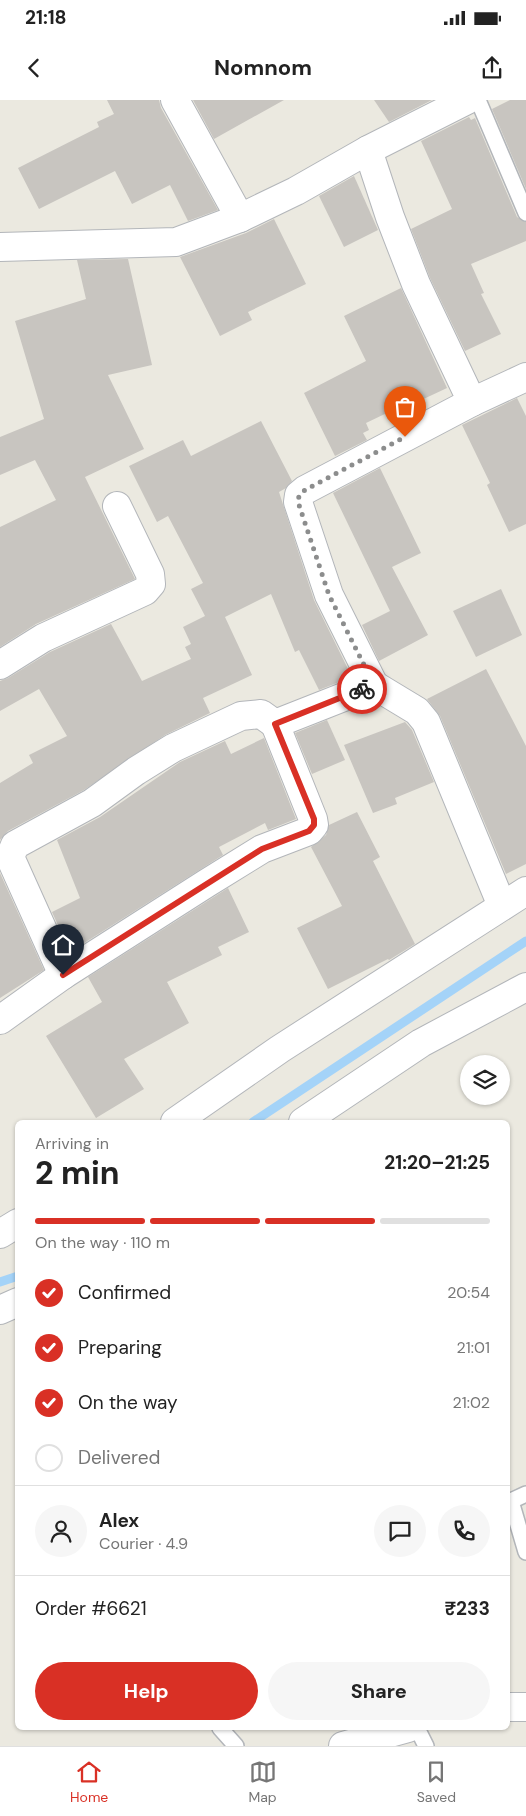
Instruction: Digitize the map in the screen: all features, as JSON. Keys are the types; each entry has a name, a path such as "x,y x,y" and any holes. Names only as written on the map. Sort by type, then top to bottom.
{"street":[{"path":"175,100 240,218"},
{"path":"0,247 176,242 240,218 296,192 368,150 468,100"},
{"path":"368,150 390,218 416,284 472,402"},
{"path":"502,906 426,722 417,711 374,685 329,595 298,502 299,496 305,490 472,402 526,377"},
{"path":"0,665 43,638 145,591 151,584 150,574 117,506"},
{"path":"275,724 374,685"},
{"path":"0,1020 63,975 262,849 309,831 314,825 314,819 275,724 261,714 241,716 149,762 92,803 15,846 10,857 63,975"},
{"path":"178,1120 288,1044 526,891"},
{"path":"306,1120 422,1043 526,987"},
{"path":"0,1234 15,1225"},
{"path":"0,1310 15,1303"},
{"path":"510,1707 526,1707"},
{"path":"343,1746 401,1730"}],"lane":[{"path":"478,100 526,213"},
{"path":"526,1494 511,1501 526,1552"},
{"path":"222,1730 236,1746"},
{"path":"418,1730 426,1746"}],"building":[{"path":"107,100 159,100 161,108 218,210 188,221 170,185 132,204 115,171 39,209 18,168 99,127 97,122 114,114"},
{"path":"193,100 284,100 214,139"},
{"path":"374,100 432,100 389,122"},
{"path":"510,100 526,100 526,189 492,109"},
{"path":"469,117 471,120 475,118 517,217 526,222 526,241 471,264 484,293 481,294 501,334 465,351 430,278 411,229 452,209 421,141"},
{"path":"354,176 378,230 344,247 319,196"},
{"path":"274,219 306,284 248,312 252,320 220,336 180,257 246,233"},
{"path":"128,259 152,365 108,375 144,449 85,477 135,579 36,624 0,647 0,527 56,500 35,460 0,475 0,437 44,419 15,321 86,299 77,260"},
{"path":"401,288 447,388 415,403 414,400 366,423 369,430 363,433 367,440 335,456 304,393 366,361 344,316"},
{"path":"517,398 526,416 526,524 509,532 487,485 490,483 462,425"},
{"path":"261,421 292,481 279,492 314,600 352,677 319,690 299,650 295,652 271,594 225,617 252,675 203,698 210,713 165,735 84,790 8,831 0,840 0,783 33,763 29,755 67,736 39,689 0,711 0,681 50,652 111,624 142,681 191,659 185,647 191,644 183,627 205,616 191,589 203,583 168,516 157,522 129,466 183,440 191,456"},
{"path":"380,468 421,553 392,567 428,635 379,661 362,625 390,611 333,493"},
{"path":"501,589 522,635 476,657 453,611"},
{"path":"486,669 526,746 526,864 506,874 440,716 427,699"},
{"path":"327,720 345,760 312,774 295,733"},
{"path":"405,722 412,730 434,782 395,798 397,804 373,813 344,745"},
{"path":"264,738 296,819 268,830 265,823 219,847 223,855 70,952 52,912 80,898 57,840 100,817 180,762 225,741 231,754"},
{"path":"357,812 380,857 373,861 415,944 389,960 328,989 297,928 342,906 311,847 326,835 329,825"},
{"path":"0,873 44,970 0,998"},
{"path":"228,888 249,932 218,947 222,955 167,982 189,1023 124,1059 144,1089 96,1118 46,1036 102,1002 88,977"}],"waterway":[{"path":"256,1120 526,941"},
{"path":"0,1282 15,1277"}],"way so far":[{"path":"362,689 374,685 329,595 298,502 299,496 305,490 405,437"}],"route":[{"path":"63,975 120,940 207,882 262,849 275,843 304,835 309,831 314,825 314,819 275,724 362,689"}]}
